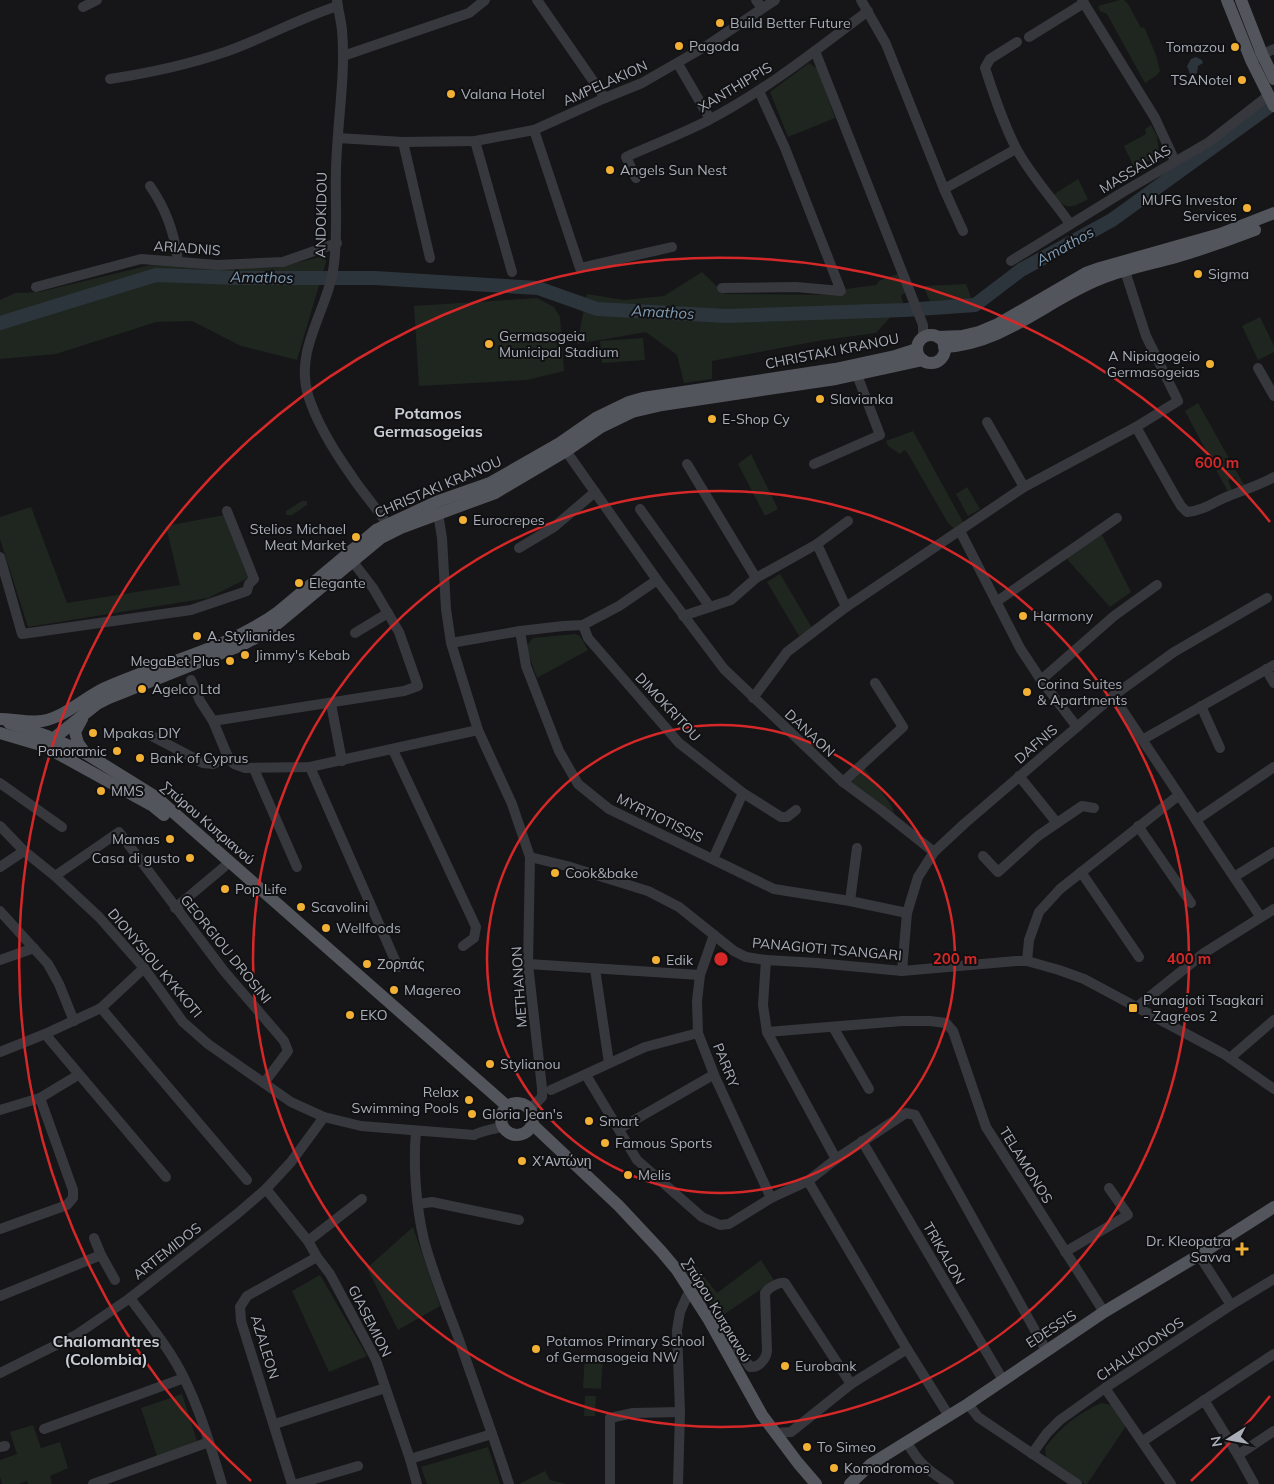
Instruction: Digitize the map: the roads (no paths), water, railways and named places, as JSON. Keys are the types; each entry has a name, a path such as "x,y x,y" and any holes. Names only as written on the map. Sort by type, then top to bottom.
{"main road":[{"path":"1226,0 1256,57 1274,79"},
{"path":"1241,0 1270,100"},
{"name":"CHRISTAKI KRANOU","path":"49,743 84,714 109,698 233,649 255,638 284,619 382,538 437,508 490,483 560,443 596,418 628,402 643,398 834,369 895,356 929,342 968,344 1002,332 1121,267 1220,234 1274,213"},
{"name":"CHRISTAKI KRANOU","path":"1121,267 1222,243 1274,222"},
{"name":"CHRISTAKI KRANOU","path":"0,719 40,722 54,718 104,689 238,636 278,612 365,538 387,524 437,508 495,493 617,419 645,408 857,375 929,342"},
{"path":"84,714 75,732 78,743 85,753"},
{"name":"Σπύρου Κυπριανού","path":"0,719 49,743 153,806 505,1109"},
{"name":"Σπύρου Κυπριανού","path":"2,735 49,743 85,753 156,797 505,1109"},
{"path":"515,1103 520,1103 530,1109 533,1119 530,1127 516,1134 506,1130 501,1116 505,1109 515,1103"},
{"name":"Σπύρου Κυπριανού","path":"530,1127 615,1209 658,1254 674,1274 706,1324 758,1418 794,1467 810,1484"},
{"name":"Σπύρου Κυπριανού","path":"530,1127 619,1206 677,1270 721,1342 762,1415 816,1484"},
{"name":"EDESSIS","path":"850,1484 871,1464 968,1404 1104,1312 1274,1207"}],"street":[{"path":"83,7 97,0"},
{"path":"343,56 469,13 485,0"},
{"path":"537,0 605,98"},
{"name":"AMPELAKION","path":"338,138 403,142 475,141 534,130 605,98 642,84 678,64 759,4 775,0"},
{"path":"861,0 886,44 944,189 963,231"},
{"path":"1029,37 1083,1 1151,111 1175,161"},
{"path":"110,79 159,71 226,52 337,3"},
{"name":"ANDOKIDOU","path":"337,3 342,28 343,56 336,169 337,243 327,295 306,351 305,370 308,394 319,422 351,476 387,524"},
{"name":"XANTHIPPIS","path":"636,178 626,157 710,119 759,90 868,11"},
{"path":"1017,42 990,59 986,63 985,68 1016,149 1042,189 1070,224"},
{"path":"1256,57 1274,49"},
{"path":"815,51 929,342"},
{"path":"678,64 710,119"},
{"path":"722,288 796,287 841,291 785,148 759,90"},
{"name":"MASSALIAS","path":"1011,261 1208,142 1270,100"},
{"path":"534,130 580,268 672,247"},
{"path":"475,141 512,272"},
{"path":"403,142 430,258"},
{"path":"944,189 1016,149"},
{"path":"150,186 161,201 171,224 178,262"},
{"name":"ARIADNIS","path":"36,287 141,259 218,265 283,262 337,243"},
{"path":"753,698 787,652 846,606 1024,487 1136,427 1178,402 1146,336 1121,267"},
{"path":"1258,368 1274,396"},
{"path":"814,464 880,435 857,375"},
{"path":"987,422 1024,487"},
{"path":"1136,427 1178,501 1187,512 1203,508 1274,477"},
{"name":"DANAON","path":"566,451 683,616 724,669 842,782 934,852"},
{"path":"687,464 756,578"},
{"path":"519,548 554,527 595,492"},
{"path":"437,508 451,643 478,730 512,804 530,857"},
{"path":"640,509 710,607"},
{"path":"0,557 22,634 191,610 247,591 254,579 228,511"},
{"path":"996,602 1118,518"},
{"path":"683,616 731,600 756,578 817,544 848,521"},
{"path":"960,531 1020,648 1041,680 1077,726"},
{"path":"817,544 846,606"},
{"path":"213,721 331,704 404,691 418,686 399,632 374,588 353,562"},
{"path":"451,643 520,631 583,625 619,606 657,580"},
{"path":"1041,680 1114,616 1157,585"},
{"name":"DAFNIS","path":"902,971 907,913 918,877 934,852 1112,696 1174,652 1267,598"},
{"path":"355,633 388,612"},
{"name":"DIMOKRITOU","path":"583,625 588,638 679,743 742,793 781,817 786,817 796,810"},
{"name":"MYRTIOTISSIS","path":"520,631 526,666 559,751 578,784 609,809 774,889 850,901 907,913"},
{"path":"1142,740 1270,667 1274,682"},
{"path":"191,680 200,701 213,721 228,757 234,764 245,768 310,767 478,730"},
{"path":"842,782 903,727 875,683"},
{"path":"1112,696 1260,916"},
{"path":"331,704 342,761"},
{"path":"1201,706 1220,748"},
{"path":"150,734 203,763 213,764 228,757"},
{"path":"393,750 476,927 474,938 463,946"},
{"path":"310,767 398,967"},
{"path":"1196,820 1274,767"},
{"path":"254,769 297,867"},
{"path":"1019,776 1057,823"},
{"path":"0,783 62,827"},
{"path":"713,859 742,793"},
{"path":"1027,961 1029,940 1038,912 1060,889 1179,795"},
{"path":"983,856 998,872 1038,836 1082,806 1094,808"},
{"name":"DIONYSIOU KYKKOTI","path":"0,826 24,852 56,876 99,917 144,968 183,1022 208,1044 291,1102 324,1117 361,1126 474,1135 483,1130 494,1130 503,1126"},
{"path":"1138,826 1191,903"},
{"name":"GEORGIOU DROSINI","path":"56,876 119,832 224,971 284,1041 288,1051 264,1083"},
{"path":"850,901 857,848"},
{"path":"0,867 24,852"},
{"path":"1234,876 1274,852"},
{"name":"PANAGIOTI TSANGARI","path":"530,857 568,866 648,891 679,907 734,951 746,957 902,971 1027,961 1059,970 1084,979 1230,1058 1274,1089"},
{"name":"METHANON","path":"530,857 528,964 542,1088 542,1097 530,1109"},
{"path":"175,908 224,867"},
{"path":"1081,872 1139,957"},
{"path":"1137,1008 1204,953 1260,916 1274,909"},
{"path":"0,912 48,964 59,984 74,1021"},
{"name":"PARRY","path":"714,935 700,975 697,1002 698,1033 713,1074 771,1198"},
{"path":"0,960 34,948"},
{"path":"766,960 763,1005 767,1032 836,1159"},
{"path":"528,964 700,975"},
{"path":"0,1052 101,1008 144,968"},
{"path":"594,969 609,1063"},
{"path":"101,1008 247,1180"},
{"path":"1230,1058 1274,1020"},
{"name":"TELAMONOS","path":"833,1027 902,1021 930,1021 946,1024 953,1031 986,1127 1104,1312"},
{"path":"767,1032 833,1027 869,1089"},
{"path":"551,1090 645,1047 698,1033"},
{"path":"45,1034 166,1177"},
{"path":"619,1129 713,1074"},
{"path":"0,1110 40,1098 78,1075"},
{"path":"586,1075 637,1160 702,1217 715,1224 729,1224 771,1198 808,1181 862,1141 909,1112 915,1114 1046,1350"},
{"path":"0,1229 67,1205 73,1198 73,1190 40,1098"},
{"name":"ARTEMIDOS","path":"0,1373 76,1335 130,1298 237,1214 266,1189 291,1162 324,1117"},
{"path":"416,1131 414,1148 424,1240 440,1291 509,1484"},
{"name":"TRIKALON","path":"862,1141 1003,1380"},
{"path":"808,1181 907,1349 949,1416"},
{"path":"1065,1252 1128,1215 1109,1188"},
{"name":"GIASEMION","path":"266,1189 308,1241 330,1274 376,1360 417,1484"},
{"path":"308,1241 362,1199"},
{"path":"419,1204 432,1202 519,1220"},
{"path":"94,1238 115,1280"},
{"path":"0,1296 101,1255"},
{"path":"1199,1255 1231,1304"},
{"name":"AZALEON","path":"292,1484 241,1321 240,1307 247,1296 317,1257"},
{"name":"CHALKIDONOS","path":"1032,1454 1060,1420 1231,1304 1274,1278"},
{"path":"721,1342 726,1337 730,1338 750,1367 756,1367 765,1359 767,1352 765,1293 783,1282 787,1285 851,1384"},
{"path":"678,1484 680,1412 677,1330 680,1312 687,1296"},
{"path":"130,1298 172,1356 184,1378 198,1410 222,1484"},
{"path":"775,1433 791,1432 851,1384 907,1349"},
{"path":"1143,1441 1274,1354"},
{"path":"44,1429 184,1378"},
{"path":"274,1424 385,1388"},
{"path":"1106,1388 1171,1484"},
{"path":"1204,1400 1238,1454 1254,1484"},
{"path":"968,1404 978,1416 1077,1484"},
{"path":"610,1484 610,1418 633,1413 680,1412"},
{"path":"1238,1454 1274,1431"},
{"path":"787,1449 791,1432"},
{"path":"410,1459 492,1434"},
{"path":"92,1484 209,1442"},
{"path":"907,1442 915,1457 923,1466 949,1484"},
{"path":"297,1484 358,1466"}],"waterway":[{"name":"Amathos","path":"0,323 156,275 239,278 375,278 538,288 597,309 727,316 905,310 975,305 1021,270 1112,220 1274,103"}],"place":[{"name":"Build Better Future","path":"720,23"},
{"name":"Pagoda","path":"679,46"},
{"name":"Tomazou","path":"1235,47"},
{"name":"TSANotel","path":"1242,80"},
{"name":"Valana Hotel","path":"451,94"},
{"name":"Angels Sun Nest","path":"610,170"},
{"name":"MUFG Investor Services","path":"1247,208"},
{"name":"Sigma","path":"1198,274"},
{"name":"Germasogeia Municipal Stadium","path":"489,344"},
{"name":"A Nipiagogeio Germasogeias","path":"1210,364"},
{"name":"Slavianka","path":"820,399"},
{"name":"E-Shop Cy","path":"712,419"},
{"name":"Eurocrepes","path":"463,520"},
{"name":"Stelios Michael Meat Market","path":"356,537"},
{"name":"Elegante","path":"299,583"},
{"name":"Harmony","path":"1023,616"},
{"name":"A. Stylianides","path":"197,636"},
{"name":"Jimmy's Kebab","path":"245,655"},
{"name":"MegaBet Plus","path":"230,661"},
{"name":"Agelco Ltd","path":"142,689"},
{"name":"Corina Suites & Apartments","path":"1027,692"},
{"name":"Mpakas DIY","path":"93,733"},
{"name":"Panoramic","path":"117,751"},
{"name":"Bank of Cyprus","path":"140,758"},
{"name":"MMS","path":"101,791"},
{"name":"Mamas","path":"170,839"},
{"name":"Casa di gusto","path":"190,858"},
{"name":"Cook&bake","path":"555,873"},
{"name":"Pop Life","path":"225,889"},
{"name":"Scavolini","path":"301,907"},
{"name":"Wellfoods","path":"326,928"},
{"name":"Edik","path":"656,960"},
{"name":"Ζορπάς","path":"367,964"},
{"name":"Magereo","path":"394,990"},
{"name":"Panagioti Tsagkari - Zagreos 2","path":"1133,1008"},
{"name":"EKO","path":"350,1015"},
{"name":"Stylianou","path":"490,1064"},
{"name":"Relax Swimming Pools","path":"469,1100"},
{"name":"Gloria Jean's","path":"472,1114"},
{"name":"Smart","path":"589,1121"},
{"name":"Famous Sports","path":"605,1143"},
{"name":"Χ'Αντώνη","path":"522,1161"},
{"name":"Melis","path":"628,1175"},
{"name":"Dr. Kleopatra Savva","path":"1242,1249"},
{"name":"Potamos Primary School of Germasogeia NW","path":"536,1349"},
{"name":"Eurobank","path":"785,1366"},
{"name":"To Simeo","path":"807,1447"},
{"name":"Komodromos","path":"834,1468"}],"district":[{"name":"Potamos Germasogeias","path":"428,422"},
{"name":"Chalomantres (Colombia)","path":"106,1350"}]}
